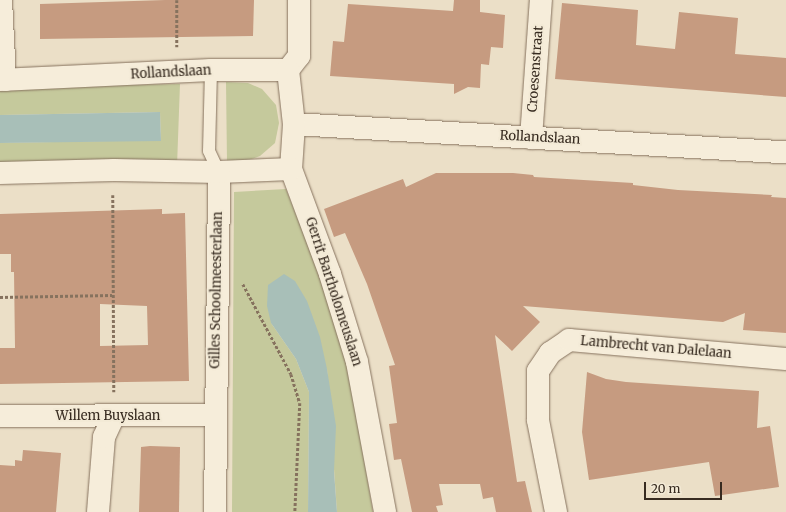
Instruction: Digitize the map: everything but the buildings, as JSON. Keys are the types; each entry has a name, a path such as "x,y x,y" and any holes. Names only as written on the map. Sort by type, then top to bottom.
{"street":[{"path":"1,0 2,80"},
{"path":"0,173 114,170 218,172 291,169 294,124 288,70 299,56 299,0"},
{"name":"Croesenstraat","path":"531,138 541,0"},
{"name":"Rollandslaan","path":"2,80 177,73 211,70 288,70"},
{"name":"Rollandslaan","path":"294,124 786,152"},
{"name":"Gerrit Bartholomeuslaan","path":"291,169 330,274 357,362 385,512"},
{"name":"Gilles Schoolmeesterlaan","path":"214,512 218,172"},
{"name":"Lambrecht van Dalelaan","path":"556,512 538,420 538,371 550,352 569,340 786,359"},
{"name":"Willem Buyslaan","path":"0,416 215,415"},
{"path":"98,512 104,437 114,416"}],"lane":[{"name":"Gilles Schoolmeesterlaan","path":"211,70 209,151 218,172"}],"path":[{"path":"177,0 177,73"},
{"path":"114,170 112,295 114,416"},
{"path":"240,279 291,374 300,403 295,512"},
{"path":"0,297 112,295"}],"green space":[{"path":"226,82 248,83 262,89 276,105 279,123 275,143 260,156 249,160 227,162"},
{"path":"180,84 177,166 0,168 0,143 161,140 160,112 0,115 0,87"},
{"path":"286,189 343,335 373,512 337,512 327,369 271,323 296,359 309,392 308,512 232,512 234,192"}],"water":[{"path":"160,112 161,141 0,143 0,115"},
{"path":"284,274 295,281 307,301 320,337 327,369 336,426 334,471 337,512 308,512 309,392 296,359 271,323 267,306 268,285"}]}
